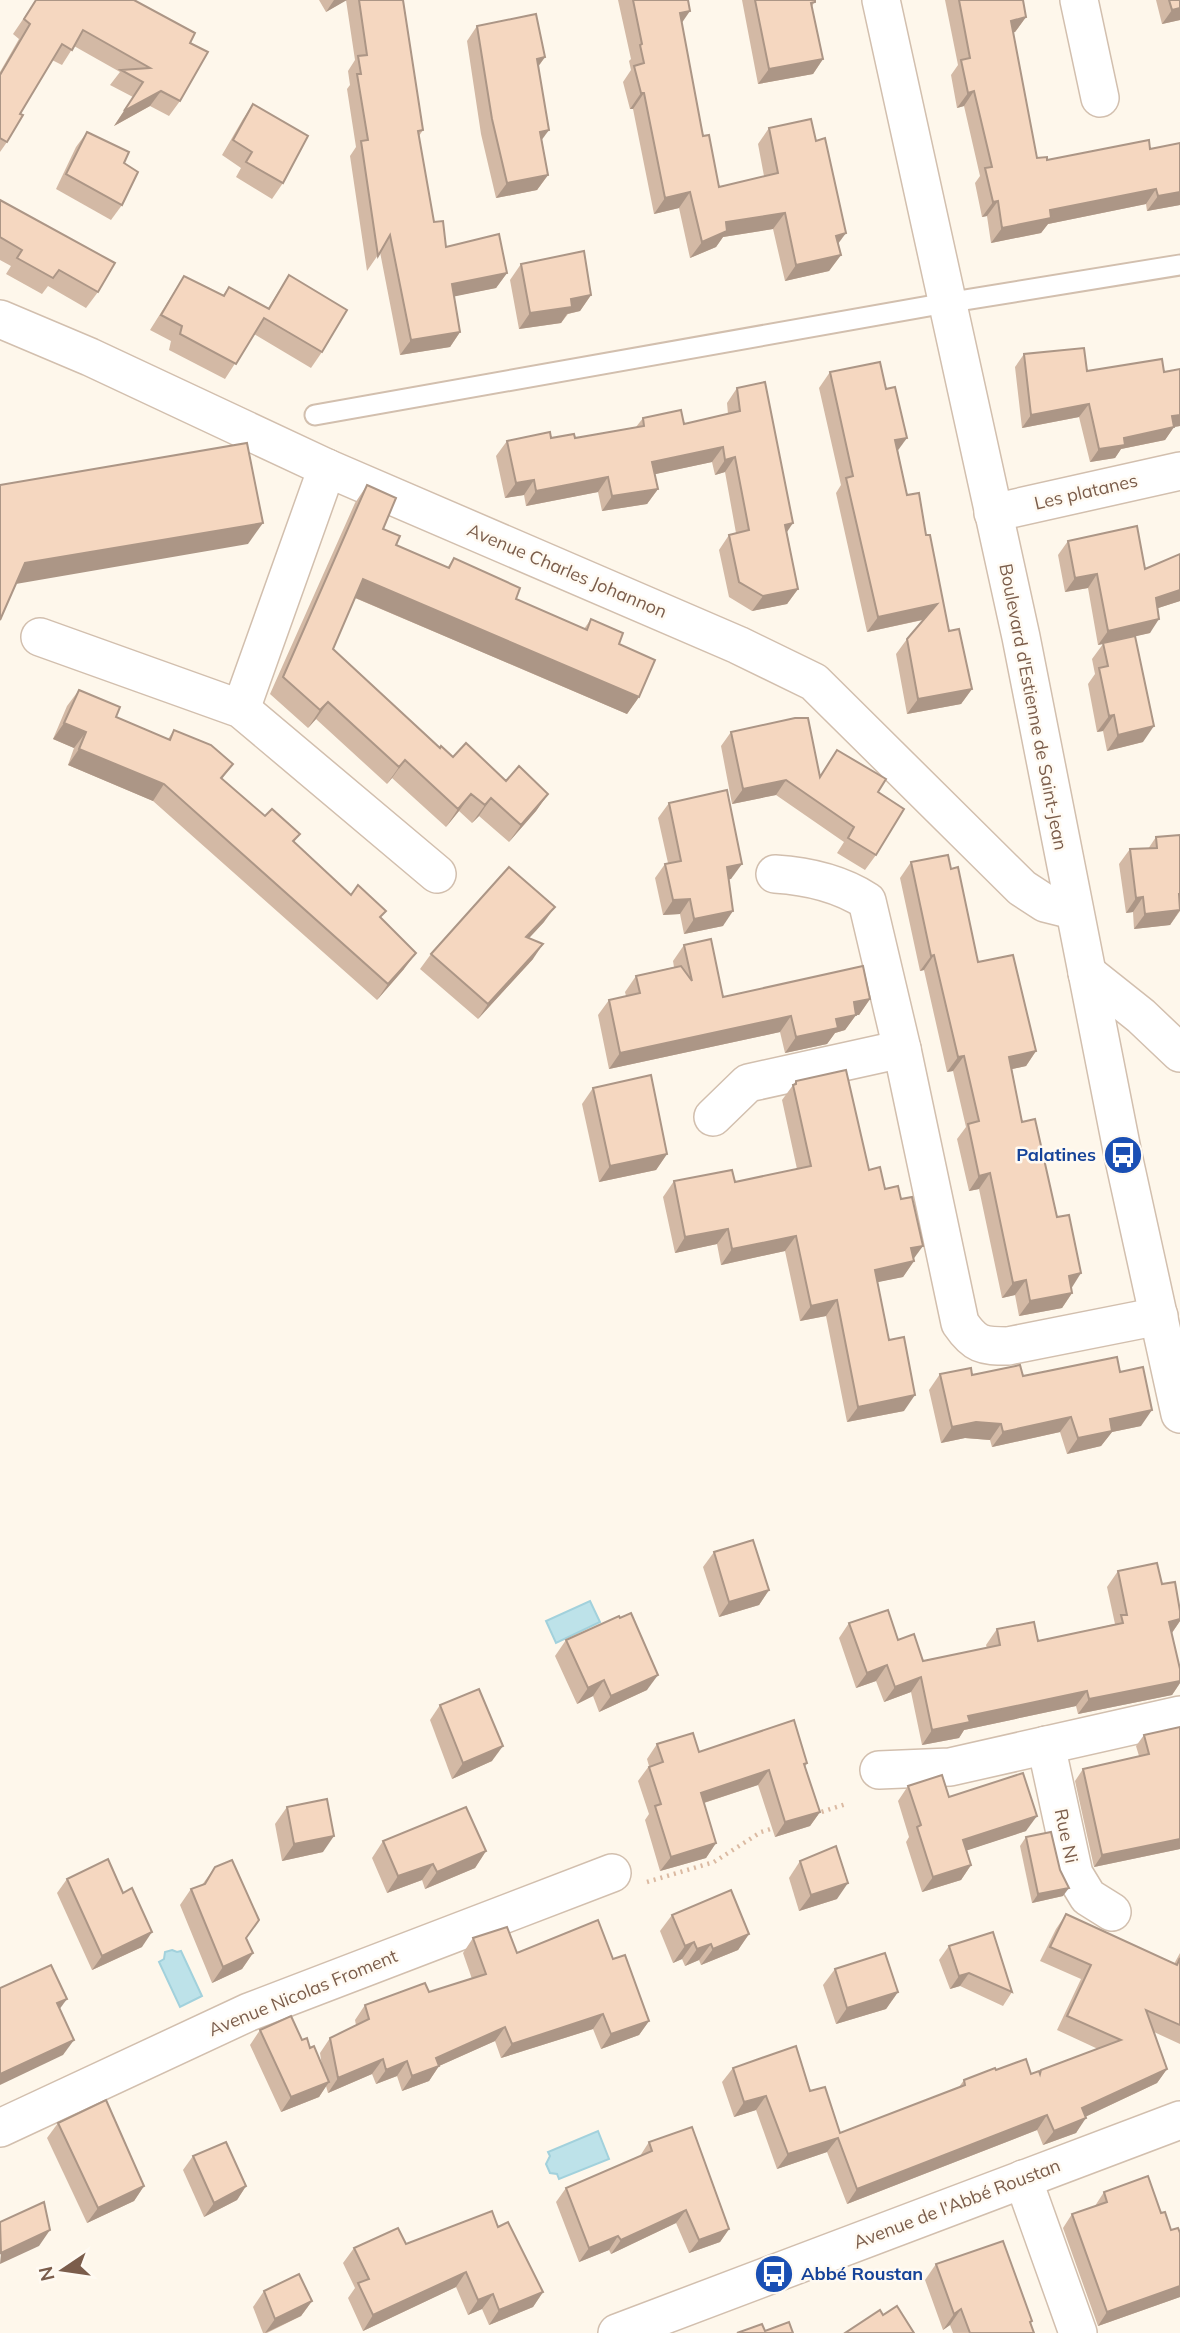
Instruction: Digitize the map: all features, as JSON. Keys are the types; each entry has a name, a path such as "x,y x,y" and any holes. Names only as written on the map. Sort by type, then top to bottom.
{"street":[{"name":"Boulevard d'Estienne de Saint-Jean","path":"881,0 1021,637 1123,1155 1180,1414"},
{"path":"1079,0 1100,98"},
{"name":"Avenue Charles Johannon","path":"0,319 90,357 327,468 738,645 814,682 1021,888 1045,903 1073,910"},
{"path":"241,709 327,468"},
{"name":"Les platanes","path":"993,513 1180,471"},
{"path":"40,637 241,709 436,874"},
{"path":"775,874 806,876 867,901 902,1049 960,1323 971,1339 985,1346 1008,1346 1159,1316"},
{"path":"1087,973 1141,1016 1180,1053"},
{"path":"713,1117 748,1083 902,1049"},
{"path":"879,1770 950,1767 1180,1715"},
{"name":"Rue Ni","path":"1046,1745 1074,1874 1088,1897 1112,1912"},
{"name":"Avenue Nicolas Froment","path":"0,2128 249,2012 612,1873"},
{"name":"Avenue de l'Abbé Roustan","path":"617,2333 1180,2120"},
{"path":"1023,2179 1078,2333"}],"lane":[{"path":"315,415 946,303 1180,265"}],"path":[{"path":"812,1815 846,1804"},
{"path":"612,1873 635,1885 714,1862 761,1832 787,1824"}],"water":[{"path":"590,1601 600,1622 556,1643 546,1621"},
{"path":"181,1951 202,1996 180,2007 159,1962 164,1959 165,1952"},
{"path":"598,2131 609,2159 559,2179 557,2174 550,2173 546,2164 550,2156 548,2152"}],"building":[{"path":"36,0 134,0 195,33 190,43 208,52 180,101 161,91 124,111 143,82 121,70 150,68 83,30 72,50 62,44 20,114 23,115 7,142 0,138 0,75 30,24 24,19"},
{"path":"359,0 403,0 423,130 418,131 434,222 443,221 446,247 499,234 507,273 452,284 460,332 411,340 390,235 378,256 361,141 368,140 357,74 361,74 358,56 367,55"},
{"path":"633,0 688,0 690,11 680,13 703,136 709,135 719,187 778,173 769,128 811,119 816,141 825,138 846,233 836,236 841,255 796,265 785,213 726,222 727,231 702,242 690,192 665,198 644,93 641,93 634,66 644,63"},
{"path":"755,0 815,0 811,3 823,59 769,69"},
{"path":"959,0 1023,0 1026,17 1011,21 1037,158 1047,157 1047,160 1149,140 1150,149 1180,143 1180,192 1158,196 1156,189 1050,210 1051,218 1002,228 998,201 993,202 985,168 992,167 974,91 968,93 961,60 970,58"},
{"path":"1169,0 1180,0 1180,8 1172,10"},
{"path":"536,14 545,57 537,59 549,130 540,132 548,175 507,183 492,119 477,26"},
{"path":"253,104 308,136 283,183 246,162 252,152 233,140"},
{"path":"87,132 129,152 124,163 138,172 122,205 66,174"},
{"path":"0,200 115,263 98,292 59,270 53,278 17,258 22,250 0,237"},
{"path":"584,251 591,295 571,299 572,307 530,313 521,264"},
{"path":"289,275 347,310 322,352 264,318 236,364 180,334 182,326 161,315 184,276 224,296 229,287 269,309"},
{"path":"1084,348 1087,371 1162,359 1164,372 1180,369 1180,415 1172,416 1174,427 1124,438 1125,445 1099,449 1089,404 1031,415 1024,354"},
{"path":"880,362 886,389 895,387 907,438 895,440 907,495 919,493 949,631 959,629 972,689 918,699 907,639 937,604 878,617 846,478 853,476 830,372"},
{"path":"765,382 793,523 785,525 798,589 763,596 739,582 729,535 749,530 735,457 725,460 723,447 652,462 658,489 612,496 608,477 536,491 534,480 516,483 507,441 550,432 551,438 574,434 575,438 644,426 643,418 681,410 684,424 740,411 737,388"},
{"path":"247,443 263,523 25,563 0,620 0,485"},
{"path":"367,485 396,498 383,529 400,536 396,545 449,568 454,558 520,588 516,599 587,630 591,619 623,633 619,644 655,660 639,697 363,579 333,649 453,757 466,743 506,781 519,766 548,794 521,825 491,798 485,805 471,794 458,809 405,760 399,767 328,702 320,710 283,677"},
{"path":"1137,526 1145,569 1180,554 1180,590 1156,598 1159,619 1108,631 1097,574 1075,578 1068,541"},
{"path":"1135,636 1154,726 1118,735 1114,715 1109,716 1099,668 1108,666 1103,643"},
{"path":"79,690 120,707 116,717 170,740 174,730 211,745 233,764 221,778 265,816 272,809 300,834 293,841 351,895 358,885 386,911 380,917 416,953 388,984 164,784 79,749 86,732 64,723"},
{"path":"795,718 808,718 820,777 837,750 886,779 878,792 904,809 876,855 848,838 854,827 786,780 743,789 731,732"},
{"path":"727,790 742,864 727,867 733,911 694,919 690,899 673,900 665,864 681,861 669,803"},
{"path":"1180,835 1180,910 1145,914 1143,897 1136,898 1130,849 1157,848 1156,837"},
{"path":"948,855 951,869 958,867 978,962 1013,955 1036,1051 1009,1057 1022,1122 1035,1119 1057,1217 1069,1215 1081,1273 1069,1276 1072,1293 1030,1301 1026,1280 1013,1283 990,1173 979,1176 968,1124 979,1121 964,1056 958,1057 934,955 931,956 911,862"},
{"path":"509,867 555,907 526,937 543,944 488,1004 431,954"},
{"path":"711,939 723,997 863,966 870,999 854,1002 856,1015 836,1019 838,1028 796,1037 791,1016 620,1053 609,1000 640,993 636,976 681,966 692,981 684,945"},
{"path":"846,1070 869,1170 880,1167 885,1189 898,1186 901,1199 912,1197 923,1246 911,1248 914,1261 875,1270 889,1340 904,1337 915,1395 858,1407 837,1300 811,1306 796,1236 732,1249 728,1229 685,1237 674,1181 732,1170 735,1182 811,1166 793,1085 796,1081"},
{"path":"651,1075 667,1154 610,1166 593,1088"},
{"path":"1117,1357 1120,1372 1143,1367 1152,1410 1110,1419 1112,1431 1078,1438 1071,1417 1003,1432 1001,1424 976,1422 952,1427 940,1374 971,1368 972,1375 1020,1365 1023,1376"},
{"path":"753,1540 769,1590 729,1602 714,1552"},
{"path":"1157,1563 1162,1584 1175,1582 1180,1619 1169,1622 1180,1669 1180,1681 1089,1699 1087,1691 968,1716 970,1722 932,1730 921,1677 895,1687 887,1665 867,1673 849,1623 888,1610 898,1640 914,1634 923,1661 1000,1645 997,1629 1034,1622 1038,1641 1123,1623 1121,1615 1127,1615 1118,1571"},
{"path":"631,1613 658,1675 611,1696 604,1680 588,1688 566,1640"},
{"path":"479,1689 503,1746 463,1763 440,1705"},
{"path":"794,1720 807,1763 804,1764 820,1812 785,1822 769,1770 701,1793 716,1843 671,1857 655,1806 661,1804 649,1767 663,1762 657,1744 693,1733 699,1752"},
{"path":"1180,1727 1180,1839 1102,1855 1083,1769 1149,1754 1144,1735"},
{"path":"1023,1773 1037,1816 963,1840 971,1865 933,1877 917,1827 921,1825 908,1786 942,1775 949,1797"},
{"path":"327,1799 334,1836 294,1844 287,1807"},
{"path":"466,1807 486,1851 437,1872 433,1864 398,1876 383,1841"},
{"path":"1051,1832 1060,1870 1069,1888 1038,1894 1026,1837"},
{"path":"836,1846 848,1883 811,1895 800,1861"},
{"path":"108,1859 123,1893 132,1888 152,1932 102,1956 67,1879"},
{"path":"232,1860 259,1920 246,1938 253,1953 223,1967 191,1889 205,1884 215,1867"},
{"path":"731,1890 749,1934 713,1949 711,1944 697,1949 694,1942 685,1946 672,1915"},
{"path":"1066,1914 1177,1965 1180,1958 1180,2025 1146,2010 1167,2069 1082,2108 1086,2118 1054,2131 1047,2115 857,2189 838,2138 788,2154 766,2096 744,2102 733,2068 796,2046 810,2091 825,2087 840,2133 965,2085 964,2080 995,2068 996,2070 1026,2059 1031,2074 1039,2071 1040,2074 1041,2070 1121,2040 1067,2016 1091,1965 1050,1947"},
{"path":"598,1920 613,1959 625,1955 649,2021 611,2034 603,2014 512,2044 505,2027 436,2058 439,2066 412,2076 407,2061 386,2070 383,2059 338,2078 330,2038 369,2019 365,2005 425,1983 429,1992 486,1974 473,1938 507,1927 517,1953"},
{"path":"993,1932 1012,1992 969,1973 959,1976 949,1946"},
{"path":"885,1953 898,1992 847,2008 835,1969"},
{"path":"51,1965 67,1999 57,2003 74,2040 0,2074 0,1988"},
{"path":"291,2016 302,2040 307,2038 310,2048 314,2046 329,2082 291,2097 260,2030"},
{"path":"106,2100 144,2186 98,2208 58,2123"},
{"path":"692,2127 729,2229 699,2240 686,2210 621,2240 618,2236 589,2248 566,2188 652,2151 649,2142"},
{"path":"226,2142 246,2186 214,2203 193,2156"},
{"path":"1148,2176 1161,2213 1165,2212 1171,2230 1178,2228 1180,2233 1180,2286 1107,2312 1072,2214 1107,2202 1104,2192"},
{"path":"44,2202 50,2230 1,2253 0,2222"},
{"path":"492,2211 498,2227 508,2222 543,2292 499,2310 493,2294 478,2300 466,2272 373,2315 358,2283 369,2279 354,2248 398,2228 406,2244"},
{"path":"1003,2241 1034,2333 970,2333 961,2309 954,2314 936,2264"},
{"path":"299,2274 312,2301 275,2319 264,2291"},
{"path":"897,2306 914,2333 845,2333 880,2310 883,2315"},
{"path":"789,2322 793,2333 737,2333 762,2324 765,2331"}],"place":[{"name":"Palatines","path":"1123,1155"},
{"name":"Abbé Roustan","path":"774,2274"}]}
